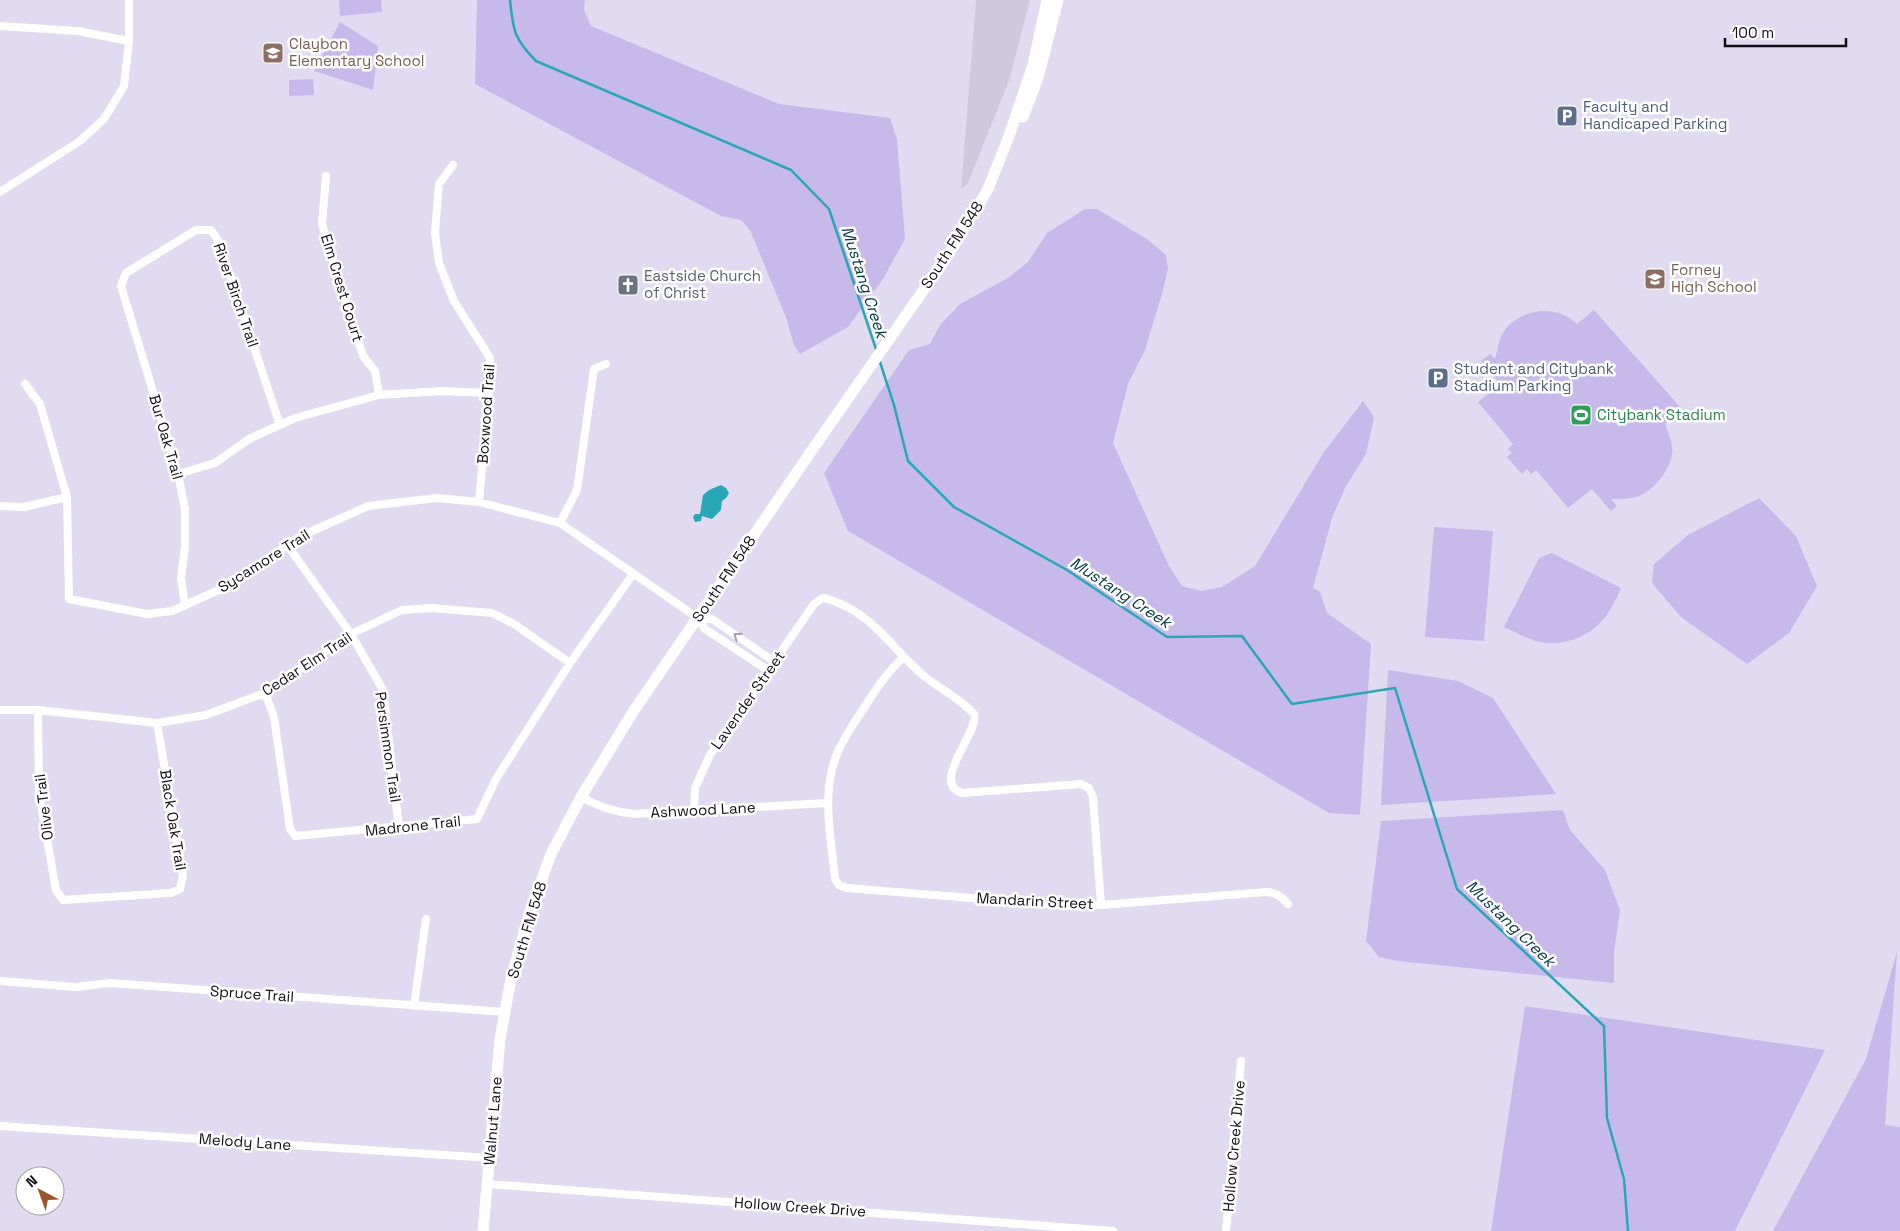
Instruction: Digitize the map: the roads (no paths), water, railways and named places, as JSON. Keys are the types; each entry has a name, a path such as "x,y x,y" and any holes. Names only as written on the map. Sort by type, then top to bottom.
{"main road":[{"name":"South FM 548","path":"505,1012 511,979 532,906 551,854 581,797 633,712 960,236 996,172 1033,64 1047,0"},
{"name":"South FM 548","path":"996,172 1003,166 1038,78 1058,0"},
{"name":"Walnut Lane","path":"483,1231 500,1040 505,1012"}],"street":[{"path":"0,192 80,140 104,119 124,86 129,41 129,0"},
{"path":"0,26 78,31 129,41"},
{"name":"Boxwood Trail","path":"454,165 439,184 435,232 439,262 454,301 490,358 479,502"},
{"name":"Elm Crest Court","path":"326,176 322,224 363,356 375,371 379,395"},
{"name":"River Birch Trail","path":"126,273 196,230 211,230 219,242 280,425"},
{"name":"Bur Oak Trail","path":"126,273 121,286 178,474 185,509 185,547 181,578 185,606"},
{"path":"560,523 577,490 594,370 606,364"},
{"path":"0,506 24,507 67,497 40,404 25,384"},
{"path":"178,474 215,463 249,439 295,418 379,395 442,391 488,393"},
{"name":"Sycamore Trail","path":"67,497 69,599 147,614 172,611 232,584 299,537 368,506 437,498 479,502 560,523 698,618 705,630 769,671"},
{"name":"Persimmon Trail","path":"287,545 351,634 383,690 399,828"},
{"name":"Madrone Trail","path":"265,693 274,717 290,829 295,836 399,828 477,819 496,779 570,663 633,574"},
{"name":"Lavender Street","path":"694,811 695,788 704,766 814,604 823,598 835,601 860,614 883,633 904,658"},
{"name":"Cedar Elm Trail","path":"0,710 38,710 157,723 206,715 265,693 351,634 402,610 432,608 492,613 514,624 570,663"},
{"name":"Sycamore Trail","path":"698,618 712,618 775,662"},
{"path":"827,803 836,756 848,732 885,676 904,658 934,684 969,708 976,718 957,759 951,779 954,788 962,793 1081,784 1089,788 1093,797 1101,905"},
{"name":"Olive Trail","path":"38,710 39,794 56,890 63,900"},
{"name":"Black Oak Trail","path":"63,900 171,893 180,889 183,876 157,723"},
{"name":"Ashwood Lane","path":"581,797 600,807 616,812 634,814 827,803"},
{"name":"Mandarin Street","path":"827,803 835,879 840,885 847,888 1071,906 1267,892 1282,897 1288,904"},
{"path":"414,1006 426,919"},
{"name":"Spruce Trail","path":"0,981 76,986 121,984 505,1012"},
{"name":"Hollow Creek Drive","path":"1226,1231 1241,1060"},
{"name":"Melody Lane","path":"0,1126 490,1158"},
{"name":"Hollow Creek Drive","path":"487,1184 1113,1231"}],"water":[{"path":"721,485 729,493 722,501 721,510 712,519 702,516 701,521 695,522 693,517 695,514 700,514 703,495"}],"waterway":[{"name":"Mustang Creek","path":"510,0 516,34 523,46 536,61 791,170 829,209 877,352"},
{"name":"Mustang Creek","path":"879,359 894,405 908,461 954,507 1067,570 1167,637 1242,636 1292,704 1395,688 1457,889 1604,1026 1607,1118 1624,1179 1628,1231"}],"place":[{"name":"Claybon Elementary School","path":"273,53"},
{"name":"Faculty and Handicaped Parking","path":"1567,116"},
{"name":"Forney High School","path":"1655,279"},
{"name":"Eastside Church of Christ","path":"628,285"},
{"name":"Student and Citybank Stadium Parking","path":"1438,378"},
{"name":"Citybank Stadium","path":"1581,415"}]}
